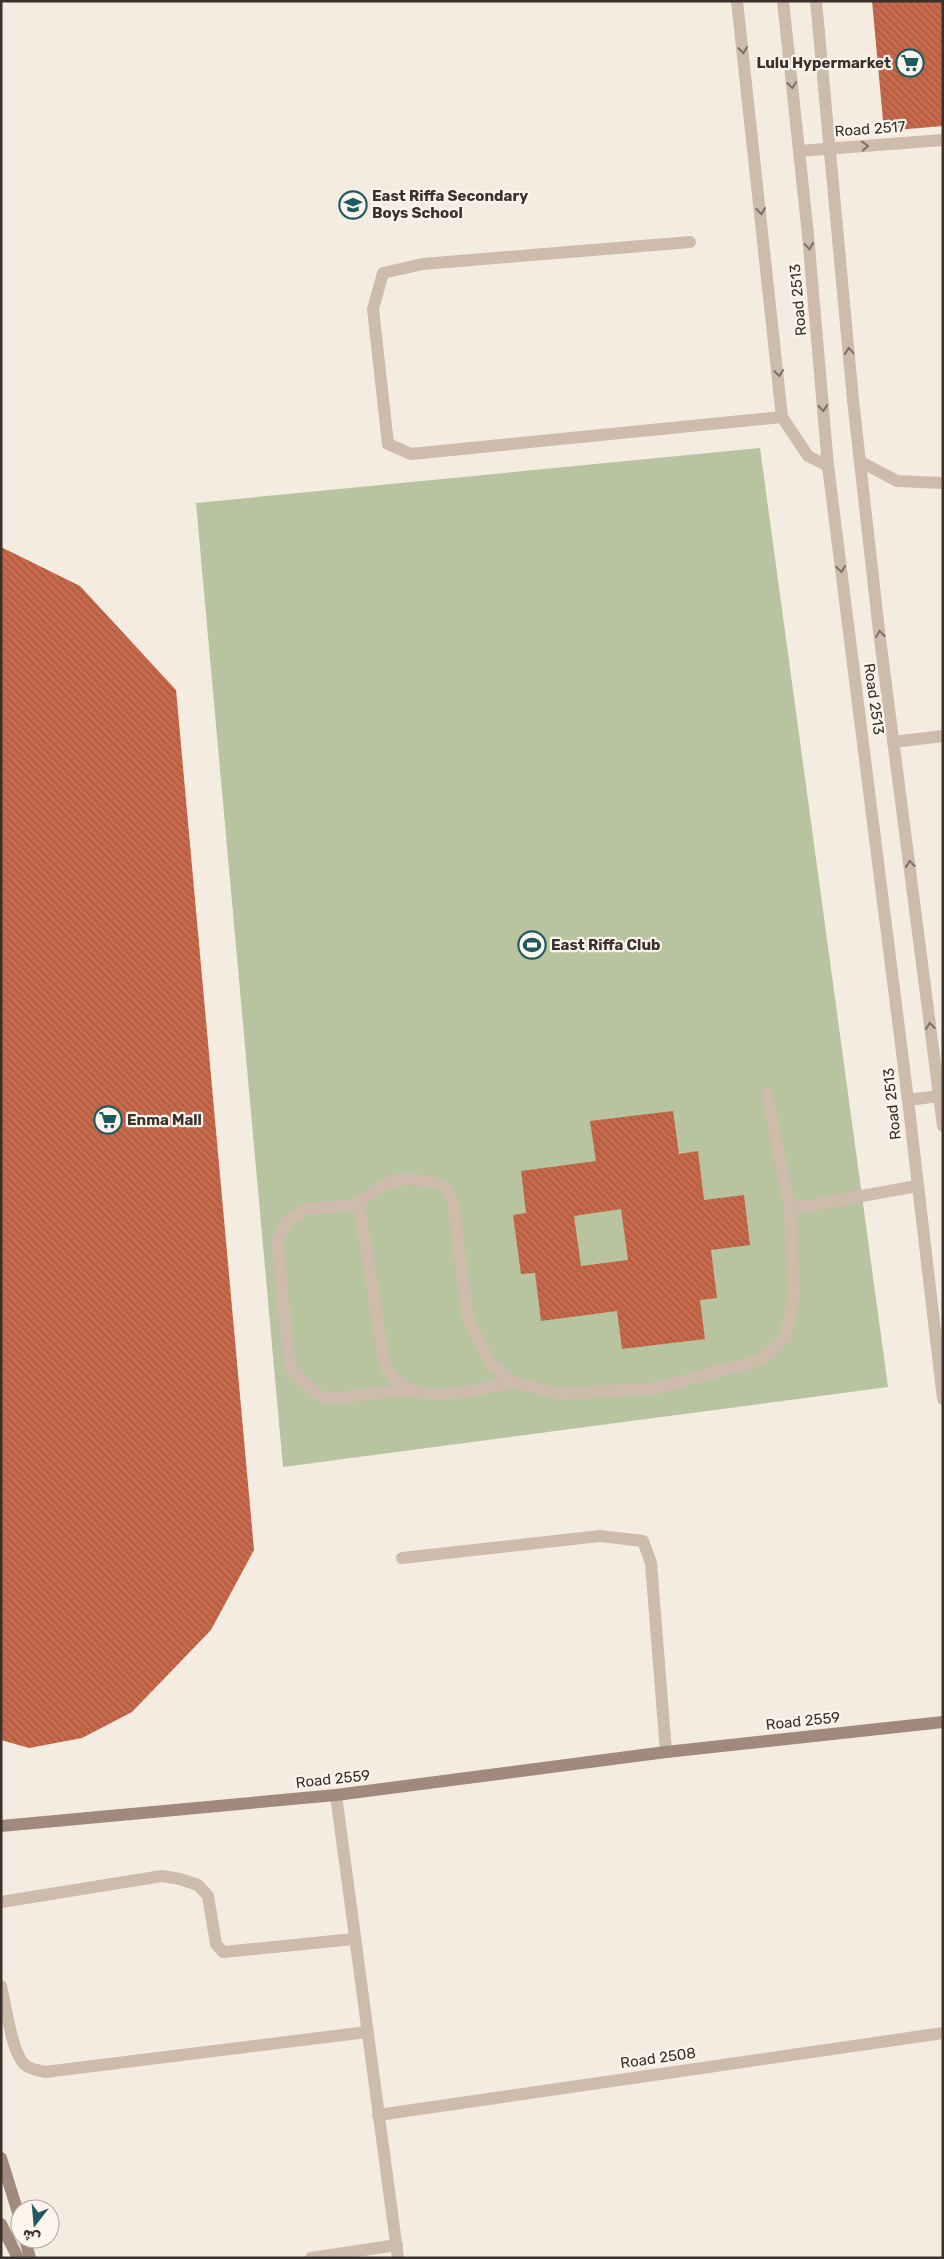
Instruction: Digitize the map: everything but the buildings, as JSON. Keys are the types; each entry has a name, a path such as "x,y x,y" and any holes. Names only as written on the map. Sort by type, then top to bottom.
{"street":[{"path":"737,1 782,417 808,456 828,466"},
{"name":"Road 2513","path":"784,1 808,235 828,466 908,1100 943,1399"},
{"name":"Road 2513","path":"816,1 853,400 893,742 943,1126"},
{"name":"Road 2517","path":"799,151 943,140"},
{"path":"690,242 423,264 383,273 374,309 388,444 411,454 782,417"},
{"path":"861,462 882,476 897,481 943,483"},
{"path":"893,742 943,736"},
{"path":"933,1050 943,1060"},
{"path":"512,1382 490,1362 468,1319 452,1202 445,1186 424,1179 394,1179 372,1191 359,1204 307,1209 289,1219 277,1241 290,1367 317,1395 334,1398 407,1390 440,1396 512,1382 558,1394 658,1388 763,1359 786,1336 794,1296 790,1209 767,1094"},
{"path":"908,1100 939,1096"},
{"path":"790,1209 917,1186"},
{"path":"359,1204 385,1366 392,1378 407,1390"},
{"path":"402,1558 600,1536 643,1541 650,1563 666,1752"},
{"name":"Road 2559","path":"1,1826 336,1795 666,1752 939,1721"},
{"path":"336,1795 398,2258"},
{"path":"1,1902 162,1876 198,1885 208,1896 216,1944 223,1952 354,1939"},
{"path":"1,1986 17,2053 24,2064 31,2070 45,2072 367,2032"},
{"name":"Road 2508","path":"378,2115 943,2033"},
{"path":"1,2158 14,2199"},
{"path":"1,2224 18,2258"},
{"path":"311,2258 397,2245"}],"green space":[{"name":"East Riffa Club","path":"760,448 888,1387 283,1467 196,503"}],"place":[{"name":"Lulu Hypermarket","path":"910,63"},
{"name":"East Riffa Secondary Boys School","path":"353,205"},
{"name":"East Riffa Club","path":"532,945"},
{"name":"Enma Mall","path":"108,1120"}]}
